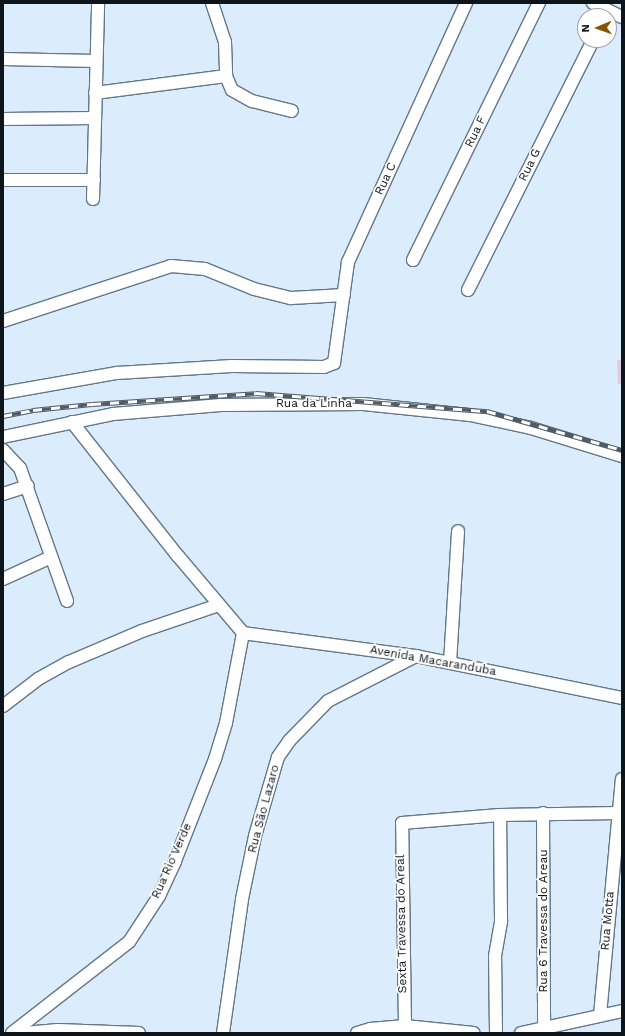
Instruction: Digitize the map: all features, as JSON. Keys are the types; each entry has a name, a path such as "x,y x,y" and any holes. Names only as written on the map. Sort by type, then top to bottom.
{"street":[{"path":"93,199 95,61 98,3"},
{"path":"212,3 225,42 226,76 235,94 252,101 292,111"},
{"name":"Rua C","path":"3,393 117,373 232,366 324,367 334,363 344,295 344,275 348,262 466,3"},
{"name":"Rua F","path":"413,260 539,3"},
{"path":"593,3 604,8"},
{"name":"Rua G","path":"468,290 589,48"},
{"path":"3,59 95,61"},
{"path":"95,93 226,76"},
{"path":"3,118 95,118"},
{"path":"3,180 94,180"},
{"path":"3,322 171,266 206,269 254,289 291,298 344,295"},
{"name":"Rua da Linha","path":"3,437 113,414 221,405 368,404 470,415 531,428 622,456"},
{"path":"72,422 243,633"},
{"path":"3,450 18,464 28,486 67,602"},
{"path":"3,494 28,486"},
{"path":"450,663 458,531"},
{"path":"3,579 51,557"},
{"path":"3,706 38,679 69,662 135,634 219,605"},
{"name":"Avenida Macaranduba","path":"243,633 416,656 622,698"},
{"name":"Rua Rio Verde","path":"12,1033 129,942 158,896 176,861 219,747 243,633"},
{"name":"Rua São Lazaro","path":"222,1033 242,899 255,836 278,757 289,741 328,700 416,656"},
{"name":"Rua Motta","path":"600,1015 622,779"},
{"name":"Rua 6 Travessa do Areau","path":"539,1031 543,813"},
{"path":"496,1033 494,961 501,921 500,814 618,813"},
{"name":"Sexta Travessa do Areal","path":"400,1028 402,823 419,819 500,814"},
{"path":"521,1033 539,1031 600,1015 622,1011"},
{"path":"357,1033 400,1028 474,1033"},
{"path":"24,1033 58,1030 139,1033"}],"shaded area":[{"path":"617,360 622,360 622,384 618,384"}],"railway":[{"path":"3,416 33,410 92,404 256,393 487,411 622,450"}]}
